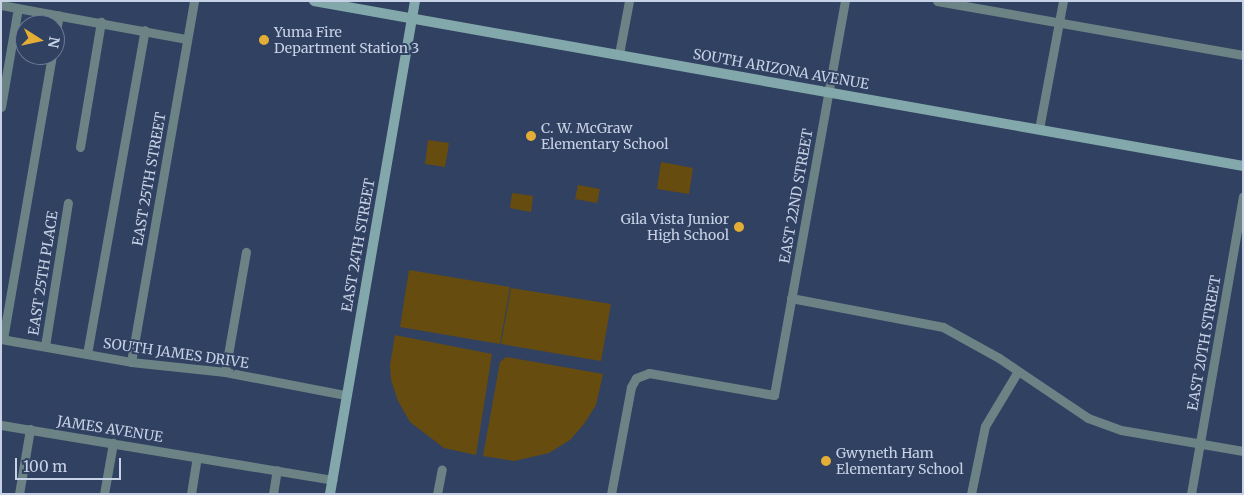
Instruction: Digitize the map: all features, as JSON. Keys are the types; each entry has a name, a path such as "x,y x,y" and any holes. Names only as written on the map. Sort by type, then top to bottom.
{"street":[{"name":"EAST 25TH STREET","path":"131,362 194,1"},
{"name":"SOUTH ARIZONA AVENUE","path":"314,1 1243,166"},
{"name":"EAST 24TH STREET","path":"330,494 415,1"},
{"path":"619,54 629,1"},
{"name":"EAST 22ND STREET","path":"611,494 631,387 636,378 649,373 774,395 845,1"},
{"path":"937,1 1243,55"},
{"path":"1039,129 1063,1"},
{"path":"1,4 187,39"},
{"path":"1,107 18,8"},
{"path":"80,147 102,22"},
{"path":"87,354 145,30"},
{"path":"2,339 50,65"},
{"name":"EAST 20TH STREET","path":"1191,494 1243,197"},
{"name":"EAST 25TH PLACE","path":"45,346 68,203"},
{"path":"225,372 246,252"},
{"path":"792,298 943,327 1018,371 1088,418 1121,430 1243,451"},
{"name":"SOUTH JAMES DRIVE","path":"2,339 131,362 225,372 346,395"},
{"path":"971,494 985,426 1018,371"},
{"name":"JAMES AVENUE","path":"1,425 332,480"},
{"path":"19,494 30,430"},
{"path":"104,494 113,443"},
{"path":"191,494 197,457"},
{"path":"437,494 442,469"},
{"path":"273,494 277,470"}],"shaded area":[{"path":"428,140 449,143 445,167 425,164"},
{"path":"661,162 693,168 689,194 657,189"},
{"path":"578,185 600,189 597,203 575,199"},
{"path":"512,193 533,196 531,212 510,208"},
{"path":"409,270 510,287 500,344 400,327"},
{"path":"511,288 611,304 601,361 501,344"},
{"path":"395,335 492,354 476,455 444,448 410,422 398,401 391,380 390,365"},
{"path":"506,357 603,374 596,405 584,424 570,440 549,453 514,461 483,456 500,362"}],"place":[{"name":"Yuma Fire Department Station 3","path":"264,40"},
{"name":"C. W. McGraw Elementary School","path":"531,136"},
{"name":"Gila Vista Junior High School","path":"739,227"},
{"name":"Gwyneth Ham Elementary School","path":"826,461"}]}
